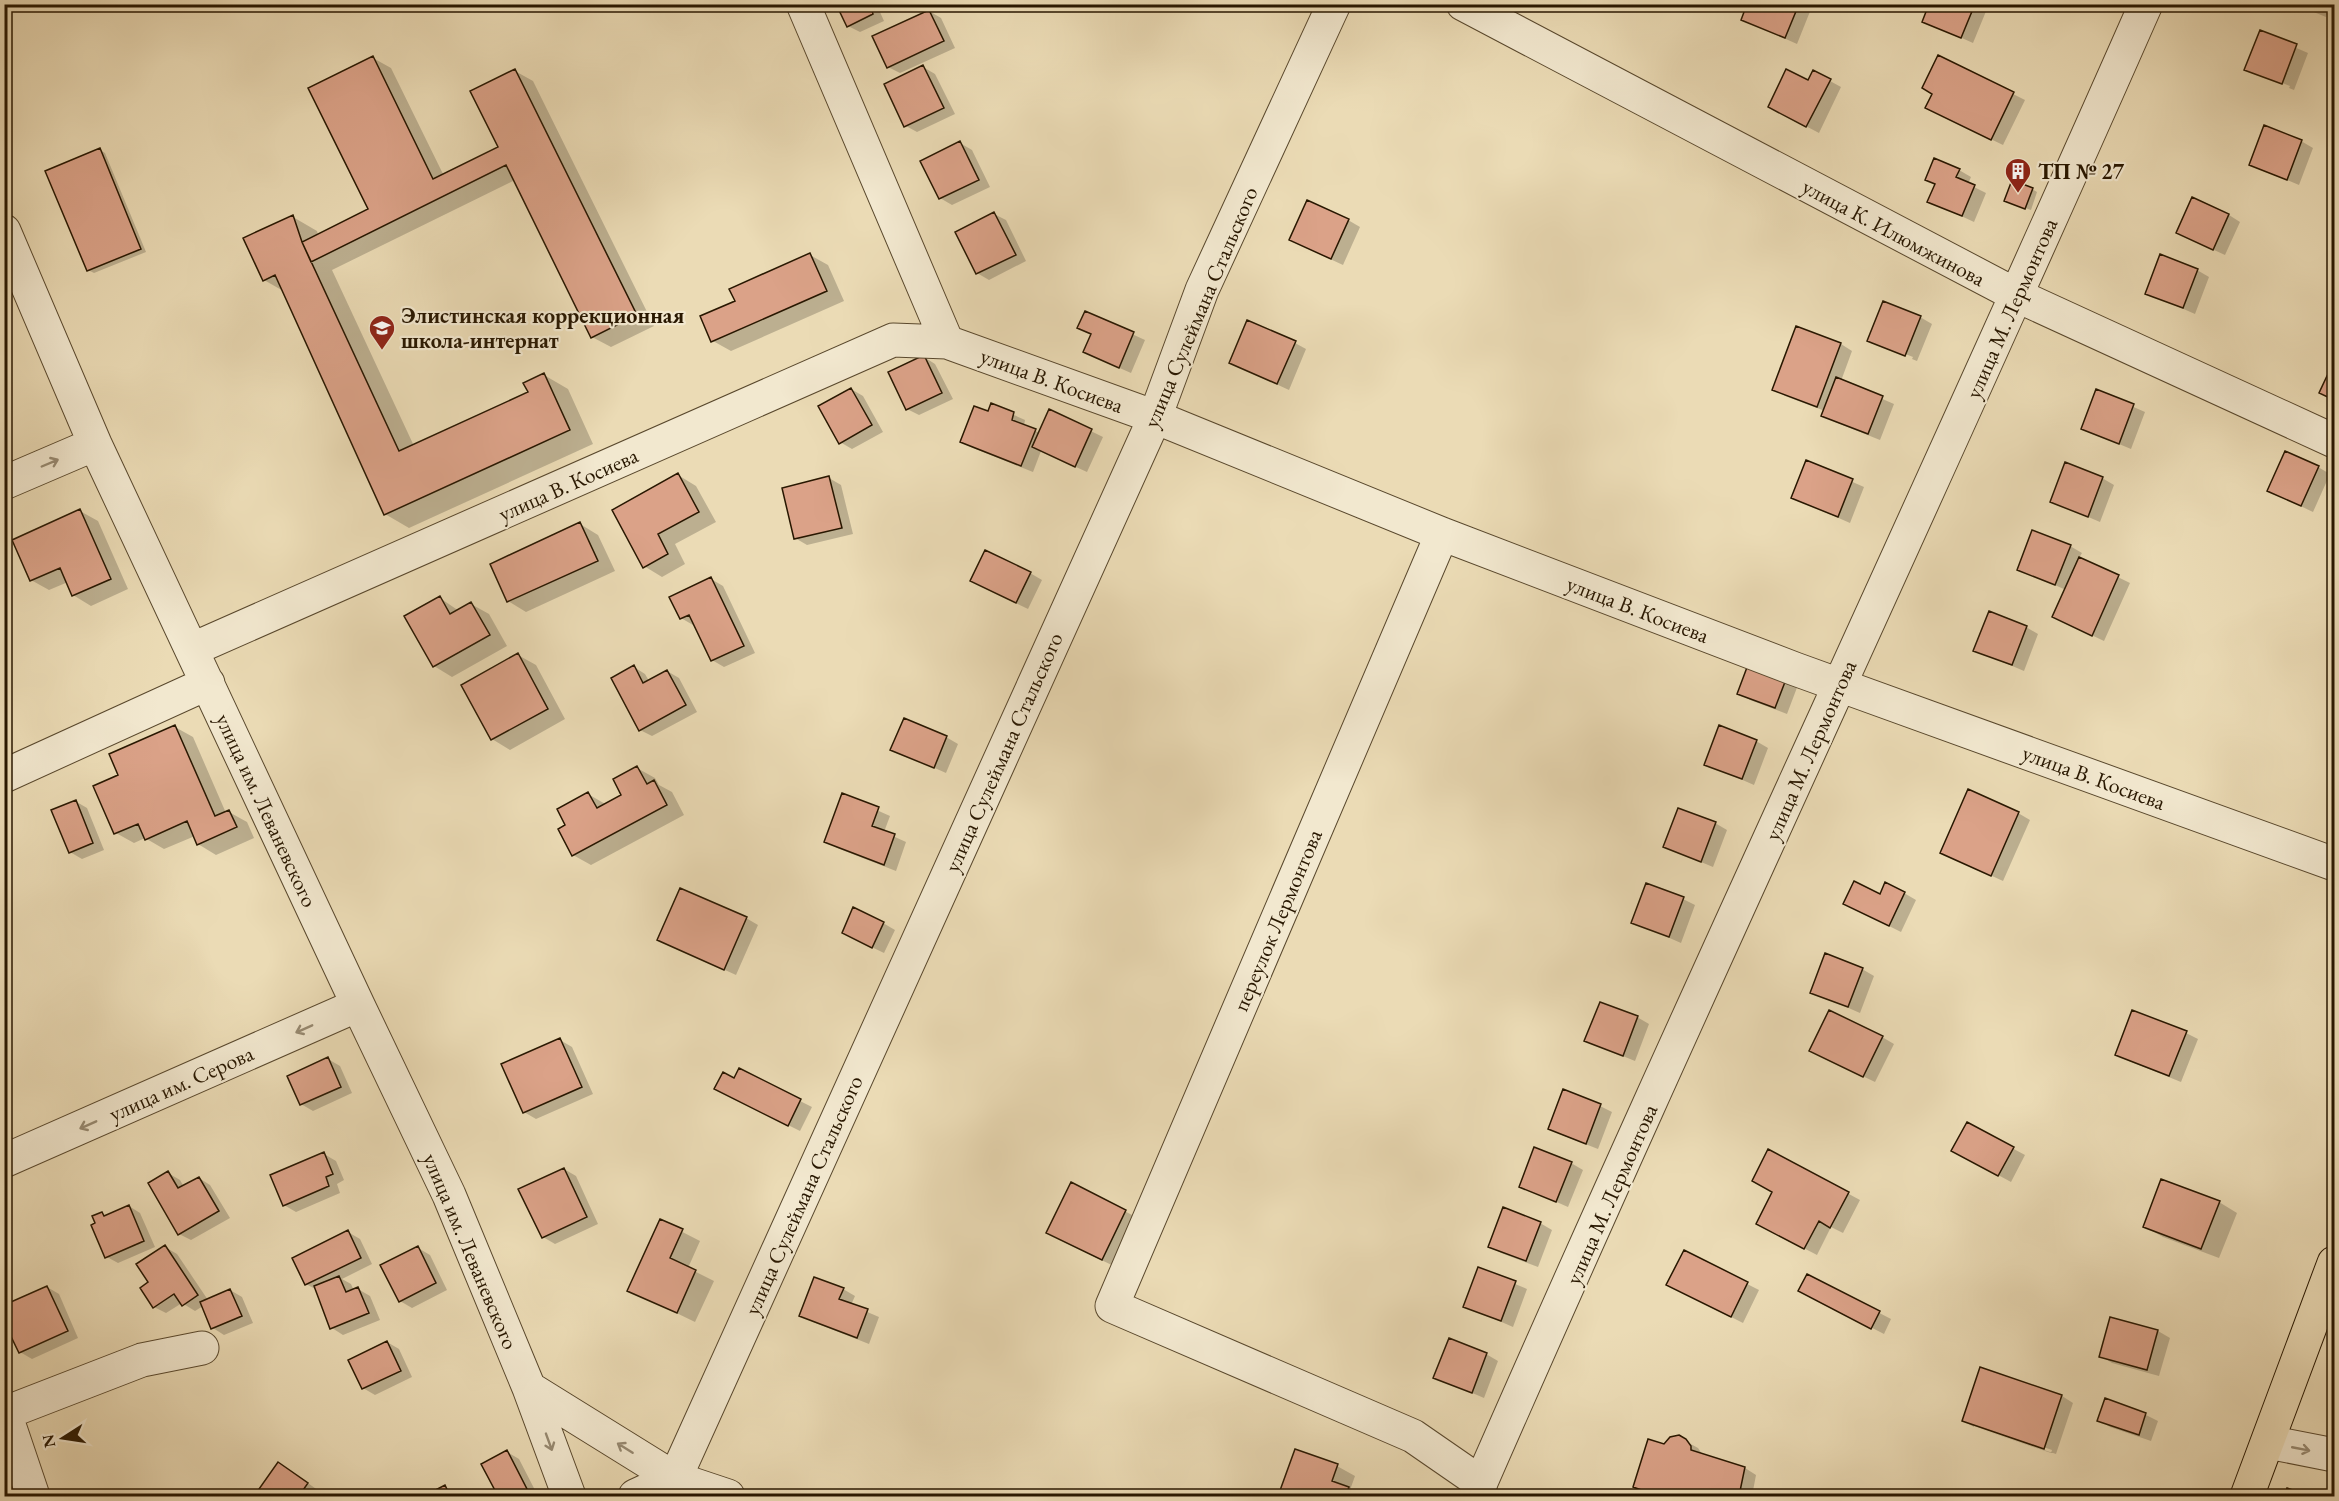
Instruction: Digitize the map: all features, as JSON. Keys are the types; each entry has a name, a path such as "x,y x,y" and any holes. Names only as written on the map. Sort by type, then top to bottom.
{"main road":[{"path":"2247,1497 2334,1263"}],"street":[{"path":"803,4 947,342"},
{"name":"улица Сулеймана Стальского","path":"670,1487 1155,417 1202,290 1334,4"},
{"name":"улица К. Илюмжинова","path":"1463,4 2018,296 2334,441"},
{"name":"улица М. Лермонтова","path":"1478,1490 1840,685 2018,296 2146,4"},
{"name":"улица им. Леваневского","path":"4,231 95,444 449,1195 529,1388 569,1497"},
{"name":"улица В. Косиева","path":"193,649 893,340 947,342 1155,417 1442,534 1840,685 2334,864"},
{"path":"4,483 95,444"},
{"name":"переулок Лермонтова","path":"1442,534 1112,1306 1413,1436 1478,1490"},
{"path":"4,776 208,683"},
{"name":"улица им. Серова","path":"4,1161 358,1005"},
{"path":"33,1497 5,1413 142,1360 202,1348"},
{"path":"529,1388 670,1487 728,1497"},
{"path":"2268,1442 2334,1455"},
{"path":"635,1497 670,1487"}],"building":[{"path":"836,4 870,4 873,14 847,27"},
{"path":"1747,4 1799,4 1785,38 1741,20"},
{"path":"1929,4 1975,4 1961,38 1922,22"},
{"path":"2296,4 2316,4 2314,11"},
{"path":"929,10 944,41 887,68 872,36"},
{"path":"2260,30 2297,44 2282,84 2244,70"},
{"path":"1938,55 2014,92 1991,140 1925,108 1932,94 1922,88"},
{"name":"Элистинская коррекционная школа-интернат","path":"373,56 433,179 498,147 470,91 515,69 637,315 591,338 506,165 311,262 302,242 368,209 308,88"},
{"path":"923,65 944,108 904,127 884,84"},
{"path":"1786,69 1808,80 1813,70 1831,79 1806,127 1768,107"},
{"path":"2264,125 2302,140 2287,180 2249,165"},
{"path":"960,141 979,180 939,199 920,161"},
{"path":"100,148 141,249 87,271 45,171"},
{"path":"1934,158 1960,169 1956,177 1975,185 1962,216 1927,202 1935,184 1925,180"},
{"name":"ТП № 27","path":"2012,180 2033,188 2025,209 2004,201"},
{"path":"2192,197 2229,214 2213,250 2176,233"},
{"path":"1307,200 1349,219 1331,259 1289,240"},
{"path":"994,212 1016,255 976,274 955,232"},
{"path":"293,215 302,242 399,451 528,392 523,383 544,373 570,430 384,515 275,275 263,281 243,238"},
{"path":"810,253 827,291 711,342 700,316 735,301 729,289"},
{"path":"2160,254 2198,269 2183,308 2145,294"},
{"path":"1883,301 1921,316 1905,356 1867,341"},
{"path":"1085,311 1134,332 1119,368 1083,352 1091,334 1077,328"},
{"path":"1247,320 1296,341 1277,384 1229,363"},
{"path":"1796,326 1841,343 1817,407 1772,390"},
{"path":"924,355 942,393 906,410 888,372"},
{"path":"2334,361 2334,400 2319,393"},
{"path":"1836,377 1883,396 1868,434 1821,416"},
{"path":"851,388 872,425 839,444 818,406"},
{"path":"2096,389 2134,404 2119,444 2081,429"},
{"path":"991,403 1014,412 1012,420 1036,429 1021,466 960,442 974,406 988,411"},
{"path":"1049,409 1092,429 1075,467 1032,447"},
{"path":"2285,451 2319,466 2301,506 2267,491"},
{"path":"1806,460 1853,479 1838,517 1791,498"},
{"path":"2065,462 2103,477 2088,517 2050,502"},
{"path":"678,473 699,512 658,534 668,554 643,568 612,510"},
{"path":"829,476 842,528 794,539 782,488"},
{"path":"80,509 111,579 72,596 60,568 30,581 12,540"},
{"path":"580,522 598,561 507,602 490,564"},
{"path":"2032,530 2071,545 2055,585 2017,570"},
{"path":"985,550 1031,572 1016,603 970,581"},
{"path":"2079,557 2119,575 2092,636 2052,617"},
{"path":"711,577 744,646 711,661 689,615 680,619 669,597"},
{"path":"440,596 450,614 471,602 490,635 433,667 404,616"},
{"path":"1989,611 2027,626 2012,665 1973,651"},
{"path":"518,653 548,709 491,740 461,685"},
{"path":"1752,654 1790,669 1775,708 1737,694"},
{"path":"634,665 643,683 667,670 686,705 639,731 611,678"},
{"path":"904,718 947,736 934,768 890,750"},
{"path":"175,725 215,816 229,810 237,827 197,845 187,821 145,840 138,824 114,834 93,786 118,775 109,754"},
{"path":"1719,725 1757,740 1742,779 1704,765"},
{"path":"637,766 647,784 654,780 667,805 572,856 558,829 565,825 557,809 588,792 597,808 621,795 613,779"},
{"path":"1968,789 2019,812 1991,876 1940,853"},
{"path":"842,793 879,807 872,826 895,834 884,865 824,842"},
{"path":"76,800 93,843 69,853 51,810"},
{"path":"1678,808 1716,822 1701,862 1663,847"},
{"path":"1854,881 1880,894 1885,882 1905,892 1889,926 1843,904"},
{"path":"1646,883 1684,897 1669,937 1631,923"},
{"path":"680,888 747,917 724,970 657,940"},
{"path":"853,907 884,922 872,948 842,933"},
{"path":"1825,953 1863,968 1848,1007 1810,993"},
{"path":"1600,1002 1638,1016 1623,1056 1584,1041"},
{"path":"1829,1010 1883,1036 1863,1077 1809,1051"},
{"path":"2132,1010 2187,1031 2169,1076 2115,1055"},
{"path":"560,1038 582,1087 523,1113 501,1064"},
{"path":"328,1057 341,1087 300,1105 287,1076"},
{"path":"739,1068 801,1099 788,1126 714,1089 723,1072 734,1078"},
{"path":"1563,1089 1601,1104 1586,1144 1548,1129"},
{"path":"1967,1122 2014,1147 1998,1176 1951,1151"},
{"path":"1534,1147 1572,1162 1556,1202 1519,1187"},
{"path":"1768,1149 1849,1192 1830,1228 1819,1221 1804,1249 1756,1224 1772,1192 1752,1181"},
{"path":"324,1152 333,1174 326,1177 329,1186 283,1206 270,1175"},
{"path":"564,1168 587,1217 542,1238 518,1189"},
{"path":"168,1171 178,1188 199,1177 219,1211 178,1235 148,1183"},
{"path":"2161,1179 2220,1201 2201,1249 2143,1227"},
{"path":"1071,1182 1126,1210 1102,1260 1046,1233"},
{"path":"129,1205 144,1241 105,1258 91,1225 95,1223 92,1216 102,1212 104,1216"},
{"path":"1503,1207 1541,1222 1526,1261 1488,1247"},
{"path":"660,1219 683,1229 670,1258 696,1270 677,1313 627,1291"},
{"path":"348,1230 361,1258 305,1285 292,1258"},
{"path":"165,1245 198,1295 182,1306 174,1294 153,1308 140,1288 148,1282 136,1264"},
{"path":"418,1246 436,1283 399,1302 380,1265"},
{"path":"1684,1250 1748,1282 1731,1317 1666,1285"},
{"path":"1478,1267 1516,1281 1501,1321 1463,1307"},
{"path":"1807,1274 1880,1311 1871,1329 1798,1291"},
{"path":"339,1276 346,1292 358,1287 369,1313 330,1329 314,1286"},
{"path":"814,1277 844,1288 839,1299 868,1309 857,1338 799,1316"},
{"path":"47,1286 68,1331 19,1353 4,1322 4,1305"},
{"path":"230,1289 242,1316 211,1329 200,1302"},
{"path":"2110,1317 2158,1330 2147,1370 2099,1357"},
{"path":"1449,1338 1487,1353 1472,1393 1433,1378"},
{"path":"387,1341 401,1371 362,1389 348,1360"},
{"path":"1980,1367 2062,1395 2044,1449 1962,1421"},
{"path":"2105,1398 2146,1413 2139,1435 2097,1421"},
{"path":"1679,1435 1686,1439 1691,1450 1745,1467 1739,1496 1717,1496 1691,1490 1689,1496 1658,1496 1633,1487 1648,1439 1664,1444 1670,1437"},
{"path":"1295,1449 1338,1464 1332,1481 1349,1487 1346,1496 1278,1496"},
{"path":"507,1450 528,1491 518,1496 498,1496 481,1464"},
{"path":"278,1462 308,1483 299,1496 270,1496 259,1489"},
{"path":"4,1465 17,1495 4,1496"},
{"path":"445,1485 450,1496 424,1496"},
{"path":"2287,1488 2309,1496 2284,1496"}],"place":[{"name":"ТП № 27","path":"2018,194"},
{"name":"Элистинская коррекционная школа-интернат","path":"382,351"}]}
